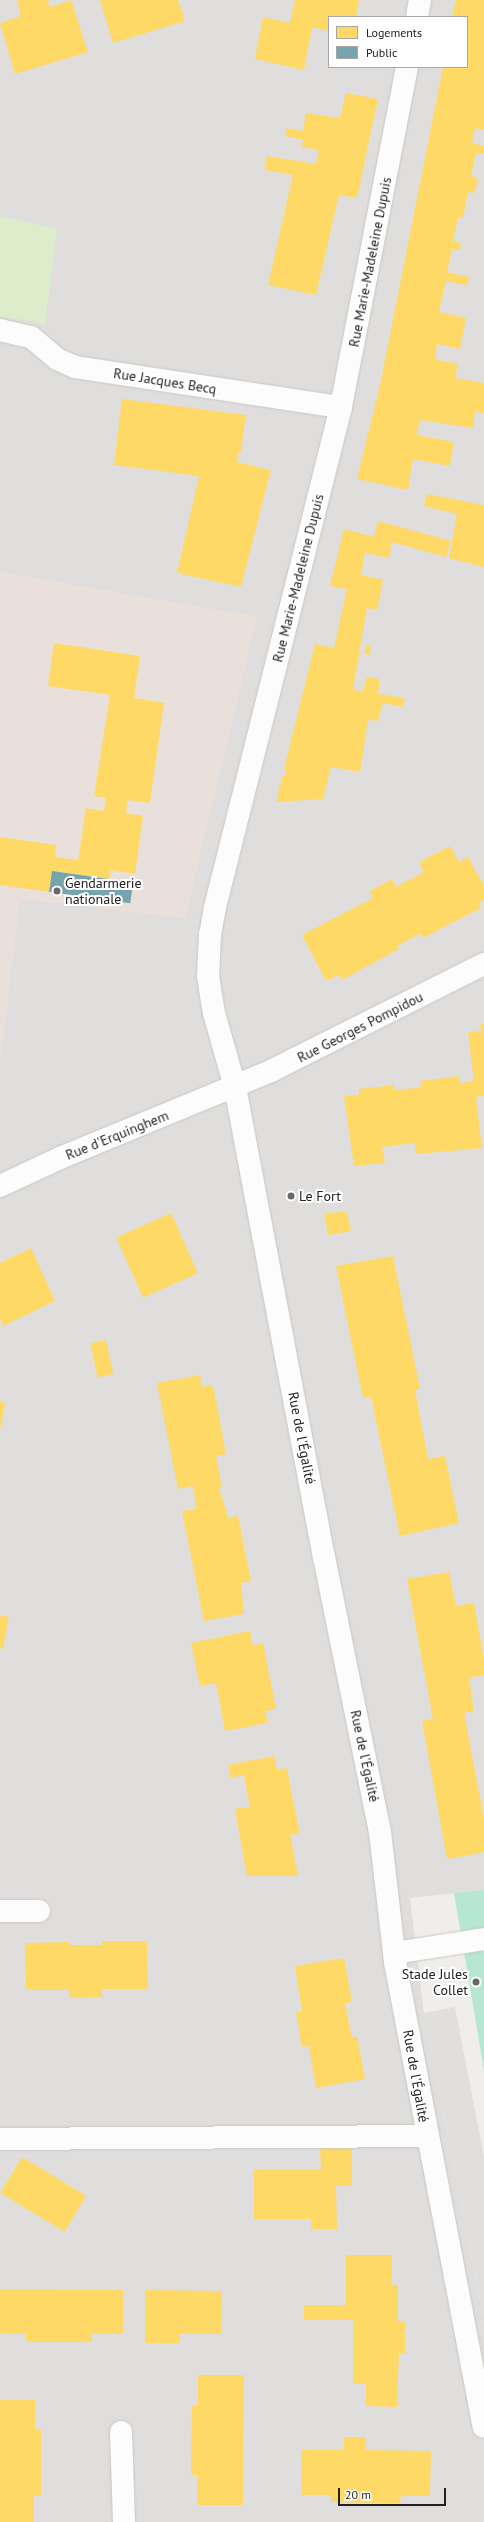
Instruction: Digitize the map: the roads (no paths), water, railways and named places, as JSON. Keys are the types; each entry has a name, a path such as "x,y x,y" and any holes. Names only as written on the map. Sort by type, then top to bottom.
{"street":[{"path":"417,16 420,0"},
{"name":"Rue Marie-Madeleine Dupuis","path":"235,1087 210,995 210,934 341,407 407,68"},
{"name":"Rue Jacques Becq","path":"0,330 31,337 57,359 75,367 341,407"},
{"name":"Rue Georges Pompidou","path":"235,1087 273,1070 484,964"},
{"name":"Rue d'Erquinghem","path":"0,1186 60,1158 235,1087"},
{"name":"Rue de l'Égalité","path":"235,1087 324,1557 380,1832 394,1954 426,2136 484,2427"},
{"path":"0,1912 39,1911"},
{"path":"394,1954 484,1939"},
{"path":"0,2139 426,2136"},
{"path":"121,2432 124,2522"}],"place":[{"name":"Gendarmerie nationale","path":"57,891"},
{"name":"Le Fort","path":"291,1196"},
{"name":"Stade Jules Collet","path":"476,1982"}]}
